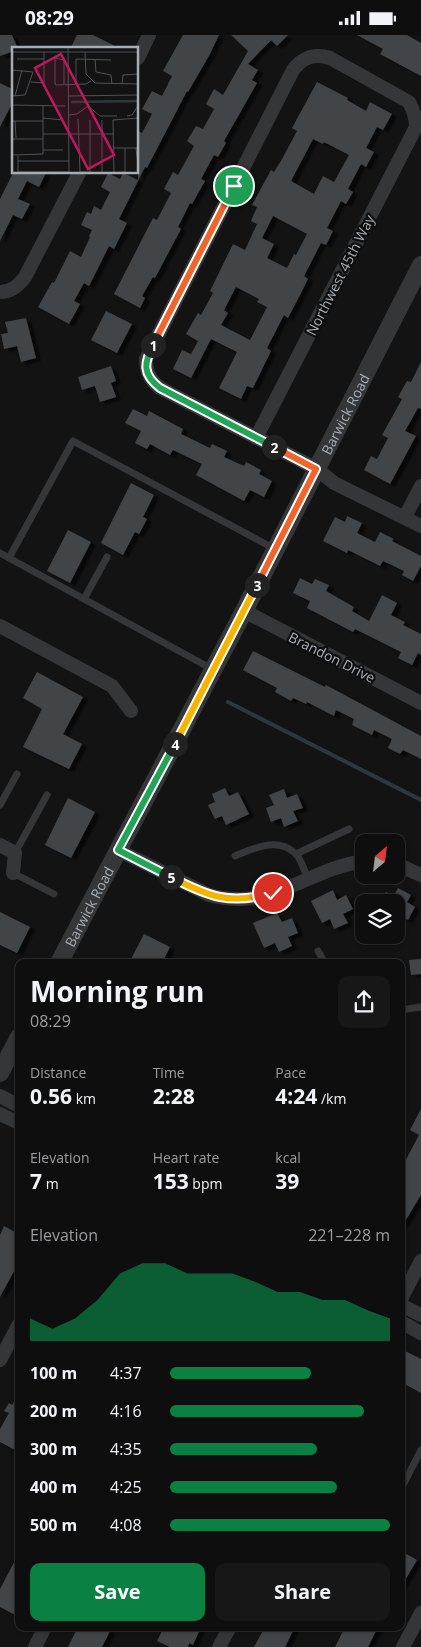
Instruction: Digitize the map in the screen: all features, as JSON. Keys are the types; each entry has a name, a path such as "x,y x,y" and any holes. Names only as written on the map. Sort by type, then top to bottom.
{"street":[{"path":"139,56 149,35"},
{"name":"Northwest 45th Way","path":"322,56 409,102 414,110 416,127 256,438 153,383 148,376 146,359 293,70 305,58 322,56"},
{"path":"6,291 20,285 25,277 77,174"},
{"name":"Barwick Road","path":"60,959 244,611 421,265"},
{"path":"256,438 316,469 334,473 353,484 367,499 421,526"},
{"path":"405,517 421,486"},
{"name":"Brandon Drive","path":"244,611 421,703"},
{"path":"0,626 112,687 131,711"},
{"path":"0,845 15,853 13,873"},
{"path":"118,850 208,895 225,899 258,897 273,893 308,878 355,862"},
{"path":"405,868 421,875"},
{"path":"0,1073 15,1045"},
{"path":"0,1096 15,1103"},
{"path":"0,1114 15,1121"},
{"path":"405,1291 421,1261"},
{"path":"405,1307 421,1315"},
{"path":"405,1325 421,1333"},
{"path":"0,1361 15,1333"},
{"path":"403,1647 421,1613"},
{"path":"35,1647 43,1631"},
{"path":"220,1647 228,1631"}],"lane":[{"path":"9,558 73,441 275,549"},
{"path":"0,553 213,670"},
{"path":"84,599 107,557"},
{"path":"0,805 17,774"},
{"path":"15,853 47,795"},
{"path":"296,854 349,829"},
{"path":"235,856 261,845 279,845 296,854 308,878"},
{"path":"13,873 54,895"},
{"path":"318,951 323,959"},
{"path":"405,1009 421,1007"},
{"path":"405,1481 421,1450"}],"building":[{"path":"0,35 12,35 17,47 12,47 12,52 0,56"},
{"path":"77,35 93,35 117,47 71,47"},
{"path":"183,35 219,35 147,168 145,167 119,219 127,223 114,249 109,246 89,286 84,283 74,301 80,304 69,324 38,307 52,282 54,283 70,251 81,257 92,230 81,225 87,212 91,214 94,206 101,210 110,192 101,187 108,174 120,179 122,174 125,174 138,180 139,132 142,133 152,114 142,109 152,91 162,96 172,76 163,71"},
{"path":"231,35 288,35 277,46 271,40 248,64 258,70 252,80 257,83 224,141 226,143 218,157 214,155 201,179 205,181 192,204 190,203 178,227 181,229 155,278 153,277 142,296 145,298 140,308 114,294 153,218 157,220 171,193 164,189 173,172 178,175 194,146 187,141 196,126 203,129 214,109 206,104 214,89 223,95 248,51"},
{"path":"357,35 407,35 421,43 421,76 380,54 383,49"},
{"path":"317,82 348,98 347,100 366,111 370,102 392,114 383,130 377,127 366,148 374,152 366,167 361,164 348,189 353,192 346,204 341,201 327,228 333,231 326,245 321,243 304,276 308,279 301,293 288,318 284,315 267,348 271,351 253,388 247,386 241,399 219,388 237,352 211,339 191,378 173,369 182,350 191,354 198,341 186,334 198,313 201,315 213,293 210,291 233,244 245,250 257,224 251,221 257,207 252,205 271,170 274,172 297,131 292,128","holes":["313,139 323,144 324,142 349,155 334,182 323,176 314,194 291,181","273,216 307,234 287,268 267,258 274,244 262,238","236,287 259,299 257,302 267,307 250,340 221,325 228,313 224,310"]},
{"path":"0,83 12,89 12,104 0,127"},
{"path":"12,174 46,174 39,187 27,181 18,199 30,204 22,219 13,215 0,241 0,199"},
{"path":"106,311 132,324 117,353 91,340"},
{"path":"26,318 36,358 21,362 17,346 4,349 1,334 8,333 5,322"},
{"path":"421,362 421,409 418,408 405,431 416,436 390,484 364,470 371,456 377,459 388,438 382,435 402,399 398,397 407,381 411,382"},
{"path":"111,366 116,381 111,383 116,397 100,402 95,386 82,390 78,377"},
{"path":"133,409 147,416 149,411 183,429 181,434 210,448 212,444 227,451 224,457 244,466 246,462 261,470 259,474 272,481 264,497 250,490 244,501 196,475 202,464 173,450 170,455 150,444 147,449 135,443 141,431 125,423"},
{"path":"131,483 154,495 143,517 147,519 139,534 135,532 123,555 101,543"},
{"path":"347,516 362,523 357,533 375,542 380,532 394,539 392,541 421,556 421,566 413,581 402,575 404,571 383,561 380,566 348,550 347,553 323,541 335,517 345,522"},
{"path":"68,530 91,542 70,583 47,571"},
{"path":"300,578 312,584 315,579 329,585 326,591 354,607 352,611 369,621 382,595 397,603 391,615 405,622 403,625 421,634 421,655 418,653 412,665 398,658 401,652 355,629 353,632 307,608 310,601 293,593"},
{"path":"253,651 325,687 326,685 421,736 421,759 403,750 400,754 388,748 392,739 374,730 372,735 352,725 354,719 336,710 334,716 307,702 306,704 293,698 291,701 275,692 277,688 243,670"},
{"path":"37,672 83,697 63,734 82,744 69,769 23,747 42,709 23,698"},
{"path":"225,788 229,796 238,792 249,814 226,825 222,816 215,819 208,805 215,802 212,794"},
{"path":"284,789 287,798 297,794 303,808 293,811 298,821 284,827 281,818 271,822 266,808 274,805 269,795"},
{"path":"68,798 95,812 71,858 45,845"},
{"path":"398,888 411,895 407,902 415,907 408,920 405,918 405,894 395,894"},
{"path":"333,890 337,900 346,895 353,909 343,914 348,923 334,929 330,919 322,923 311,901"},
{"path":"0,912 30,927 17,953 0,945"},
{"path":"277,913 282,922 292,918 298,933 288,937 292,946 279,952 275,943 264,948 253,923"},
{"path":"144,934 170,947 164,959 131,959"},
{"path":"421,959 421,974 411,975 409,960"},
{"path":"421,1109 421,1195 405,1221 405,1161 419,1135 410,1130"},
{"path":"4,1226 15,1232 15,1269 0,1297 0,1235"},
{"path":"405,1351 421,1359 421,1393 405,1384"},
{"path":"15,1400 15,1450 0,1442 0,1429 9,1413 4,1411 9,1403 12,1405"},
{"path":"405,1553 417,1560 405,1580"},
{"path":"15,1561 15,1615 0,1607 0,1589"},
{"path":"76,1631 110,1631 102,1647 68,1647"},
{"path":"162,1631 199,1631 193,1645 189,1643 188,1647 170,1647 157,1641"},
{"path":"263,1631 293,1631 285,1647 254,1647"},
{"path":"343,1631 376,1631 368,1647 335,1647"}],"waterway":[{"path":"228,702 421,800"}],"route":[{"path":"234,186 146,359 148,376 160,388 316,469 244,611 118,850 208,895 225,899 241,899 273,893"}]}
